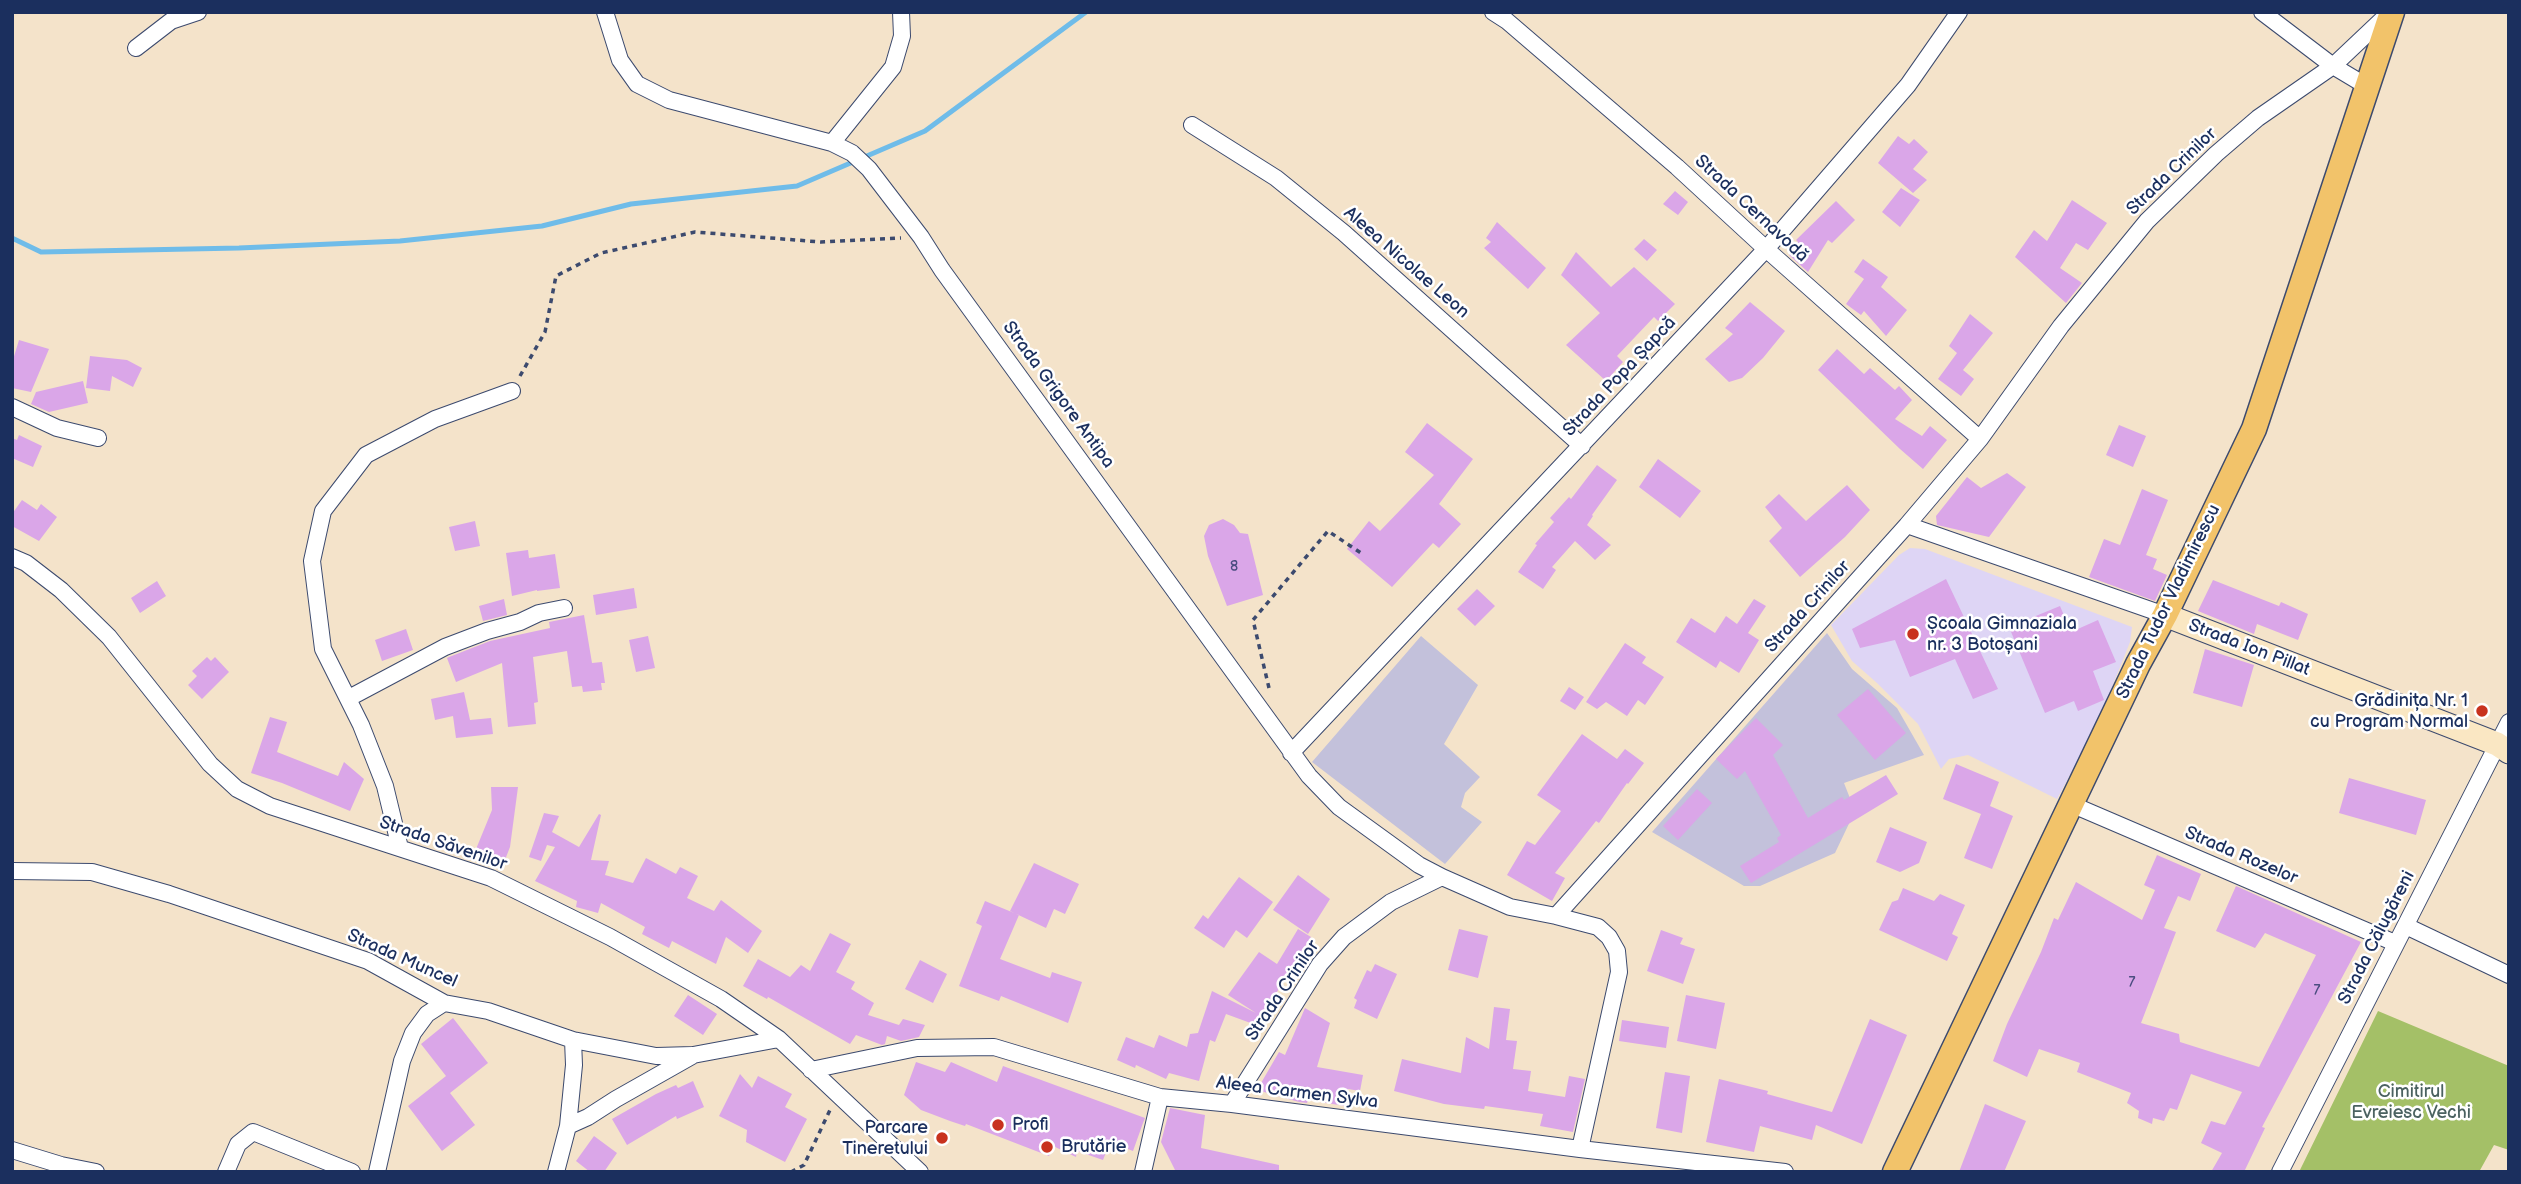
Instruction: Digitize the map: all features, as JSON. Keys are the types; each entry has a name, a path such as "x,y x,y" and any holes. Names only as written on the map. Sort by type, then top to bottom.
{"main road":[{"name":"Strada Tudor Vladimirescu","path":"1895,1172 2073,805 2138,664 2165,615 2254,429 2391,12"},
{"name":"Strada Ion Pillat","path":"2165,615 2503,748"}],"street":[{"path":"136,48 171,21 198,12"},
{"name":"Strada Grigore Antipa","path":"605,12 620,60 637,84 669,100 832,143 852,153 869,169 921,237 942,270 1309,776 1339,807 1419,865 1442,877"},
{"path":"832,143 893,67 902,36 901,12"},
{"name":"Strada Cernavodă","path":"1493,12 1507,21 1677,167 1980,439"},
{"name":"Strada Popa Șapcă","path":"1291,753 1766,249 1908,85 1959,12"},
{"path":"2262,12 2333,66 2368,87"},
{"name":"Strada Crinilor","path":"1556,916 1907,525 1980,439 2061,326 2147,222 2216,154 2258,118 2333,66 2391,12"},
{"name":"Aleea Nicolae Leon","path":"1192,125 1276,178 1344,233 1582,446"},
{"path":"400,848 385,786 349,698 323,649 312,561 323,511 366,455 435,419 512,391"},
{"path":"12,407 57,428 98,438"},
{"name":"Strada Ion Pillat","path":"1907,525 2165,615"},
{"name":"Strada Săvenilor","path":"12,557 26,563 61,590 109,637 210,764 237,789 270,806 491,878 610,937 721,999 779,1039 920,1172"},
{"path":"349,698 445,647 539,613 564,608"},
{"name":"Strada Călugăreni","path":"2280,1172 2395,943 2503,748 2509,722"},
{"name":"Strada Rozelor","path":"2073,805 2395,943"},
{"name":"Strada Muncel","path":"12,871 92,872 169,894 368,961 444,1003 488,1011 573,1040 656,1056 693,1055 779,1039"},
{"path":"1442,877 1510,907 1598,927 1609,937 1617,951 1619,972 1580,1149"},
{"name":"Strada Crinilor","path":"1232,1104 1320,964 1344,937 1391,902 1442,877"},
{"path":"2406,926 2509,975"},
{"path":"377,1172 402,1061 413,1033 427,1014 444,1003"},
{"path":"555,1172 568,1126 574,1065 573,1040"},
{"name":"Aleea Carmen Sylva","path":"811,1070 917,1048 995,1047 1160,1097 1785,1172"},
{"path":"568,1126 693,1055"},
{"path":"1143,1172 1160,1097"},
{"path":"226,1172 238,1144 253,1132 352,1172"},
{"path":"12,1150 96,1172"}],"path":[{"path":"512,391 545,332 556,276 601,253 695,232 821,242 921,237"},
{"path":"1270,696 1253,620 1328,531 1361,553"},
{"path":"791,1172 804,1164 837,1095"}],"shaded area":[{"path":"1910,548 1925,549 2132,627 2130,642 2097,725 2057,799 1968,755 1949,759 1941,769 1918,724 1852,661 1831,625 1899,555"},
{"path":"1827,633 1852,669 1897,708 1924,755 1844,783 1855,811 1835,853 1760,886 1744,886 1652,832"},
{"path":"1421,636 1478,685 1444,744 1480,777 1465,793 1461,807 1482,822 1445,864 1312,762"}],"green space":[{"name":"Cimitirul Evreiesc Vechi","path":"2378,1011 2509,1066 2509,1150 2494,1145 2479,1172 2299,1172"}],"building":[{"path":"1898,136 1909,144 1914,139 1928,152 1913,169 1927,180 1913,193 1878,163"},
{"path":"1901,188 1920,200 1900,227 1882,212"},
{"path":"1675,191 1688,202 1678,215 1663,204"},
{"path":"2072,200 2107,223 2088,250 2076,243 2060,268 2082,283 2066,303 2015,257 2034,230 2047,241"},
{"path":"1836,201 1855,220 1832,243 1828,240 1808,272 1789,255 1798,242 1796,240"},
{"path":"1497,222 1546,268 1528,289 1484,248 1491,242 1486,238"},
{"path":"1644,239 1657,250 1647,261 1634,249"},
{"path":"1576,252 1611,287 1634,267 1675,304 1658,321 1654,317 1617,356 1623,362 1606,381 1566,345 1600,313 1561,275"},
{"path":"1863,259 1888,277 1881,287 1907,310 1886,336 1864,311 1861,315 1846,304 1864,279 1854,272"},
{"path":"1750,302 1785,331 1742,378 1729,382 1705,359 1733,334 1725,328"},
{"path":"1970,314 1993,333 1963,370 1974,379 1961,396 1938,379 1957,353 1949,346"},
{"path":"19,340 49,349 31,392 12,388 12,363"},
{"path":"1837,349 1864,374 1870,368 1895,390 1899,386 1912,400 1895,419 1922,436 1930,426 1947,440 1923,469 1818,370"},
{"path":"90,356 127,360 142,368 133,387 112,376 110,391 86,388"},
{"path":"83,381 88,403 49,412 31,404 36,392"},
{"path":"1427,423 1473,459 1439,504 1461,524 1439,548 1433,543 1392,587 1347,549 1369,521 1380,531 1434,475 1405,452"},
{"path":"2119,425 2146,436 2133,467 2106,455"},
{"path":"19,435 42,446 33,467 12,458 12,438 17,440"},
{"path":"1658,459 1701,491 1680,518 1639,487"},
{"path":"1597,465 1617,480 1587,525 1611,545 1595,560 1575,541 1552,567 1556,570 1543,589 1518,572 1537,545 1535,544 1554,522 1550,518 1569,497 1571,499"},
{"path":"2007,473 2026,487 1989,537 1937,525 1936,516 1967,477 1981,488"},
{"path":"1847,485 1870,510 1845,537 1800,577 1769,541 1782,528 1765,507 1779,494 1806,521"},
{"path":"2142,489 2168,500 2146,555 2157,559 2153,569 2167,575 2155,601 2089,577 2104,539 2120,545"},
{"path":"22,500 37,510 41,504 57,517 39,541 12,526 12,514"},
{"path":"1223,519 1234,525 1240,533 1248,534 1263,595 1227,606 1208,556 1204,536 1209,525"},
{"path":"475,521 480,546 455,551 449,527"},
{"path":"528,550 529,558 555,554 560,588 512,596 506,553"},
{"name":"Școala Gimnaziala nr. 3 Botoșani","path":"1946,579 1998,689 1973,699 1955,659 1910,677 1895,640 1860,648 1852,629"},
{"path":"2213,580 2279,606 2281,602 2308,614 2298,640 2257,624 2254,634 2198,611"},
{"path":"157,581 166,596 140,613 131,598"},
{"path":"634,588 637,608 596,615 593,595"},
{"path":"1477,589 1495,606 1475,626 1457,609"},
{"path":"504,599 507,615 483,621 479,606"},
{"path":"1754,599 1766,606 1748,633 1759,640 1739,673 1720,661 1716,668 1676,642 1691,618 1715,633 1726,616 1737,624"},
{"path":"2060,606 2071,632 2098,620 2116,662 2093,671 2104,700 2078,711 2074,701 2045,713 2009,627"},
{"path":"584,615 592,663 602,662 605,683 601,683 602,690 583,692 582,686 572,687 567,651 533,657 538,702 534,703 536,724 508,727 502,663 456,682 447,658 490,641 550,628 549,622"},
{"path":"406,629 413,650 382,661 375,640"},
{"path":"648,636 655,668 636,672 629,640"},
{"path":"1625,643 1646,657 1642,663 1664,677 1645,705 1638,700 1627,716 1606,702 1597,709 1586,702"},
{"path":"2205,649 2254,665 2242,707 2193,693"},
{"path":"207,657 211,661 215,657 229,672 202,699 188,685 197,676 192,671"},
{"path":"1569,687 1584,697 1575,710 1560,701"},
{"path":"1868,689 1906,733 1875,760 1837,715"},
{"path":"464,692 470,720 491,718 493,734 456,738 453,716 435,720 431,699"},
{"path":"270,717 287,722 277,752 338,776 344,762 364,779 350,811 251,773"},
{"path":"1756,718 1783,745 1773,755 1808,818 1886,775 1898,794 1751,883 1740,866 1779,842 1777,838 1781,835 1745,771 1737,779 1716,759"},
{"path":"1582,734 1617,759 1625,749 1644,763 1599,823 1596,821 1555,873 1565,878 1552,901 1507,875 1527,841 1535,845 1561,811 1537,795"},
{"path":"1956,764 1999,782 1990,806 2013,816 1992,869 1964,858 1981,814 1943,799"},
{"path":"2349,778 2426,800 2416,835 2339,813"},
{"path":"491,787 518,787 510,847 503,865 474,854 492,810"},
{"path":"1697,789 1712,803 1678,840 1663,826"},
{"path":"544,813 559,816 552,832 579,847 599,814 601,815 591,860 609,861 605,875 633,883 646,858 676,874 680,867 698,876 687,898 714,911 721,900 762,931 748,953 726,937 716,964 672,941 669,948 642,934 645,927 601,903 598,913 576,907 577,901 535,881 555,847 547,845 541,861 529,857"},
{"path":"1890,827 1927,842 1919,863 1900,872 1876,862"},
{"path":"2157,855 2201,874 2190,901 2178,896 2164,928 2176,932 2141,1023 2179,1034 2180,1042 2259,1067 2316,955 2265,933 2255,948 2216,931 2236,886 2361,942 2262,1127 2265,1128 2244,1172 2211,1172 2222,1153 2201,1143 2211,1121 2225,1125 2242,1092 2191,1074 2177,1110 2170,1108 2164,1121 2153,1118 2152,1124 2138,1118 2139,1111 2127,1103 2131,1093 2077,1072 2080,1063 2039,1049 2027,1077 1993,1061 2054,918 2058,920 2076,882 2142,920 2155,890 2144,885"},
{"path":"1034,863 1079,884 1065,914 1054,909 1046,928 1010,911"},
{"path":"1298,875 1330,899 1308,934 1273,910"},
{"path":"1239,877 1273,902 1247,938 1236,930 1224,948 1194,928 1203,915 1208,919"},
{"path":"1903,888 1934,901 1940,894 1965,905 1952,934 1958,937 1947,961 1879,930 1892,902 1898,900"},
{"path":"985,901 1019,915 1000,959 1050,978 1052,972 1082,982 1068,1023 1001,996 999,1001 959,986 982,926 976,923"},
{"path":"1298,929 1311,937 1262,1016 1260,1015 1256,1025 1226,1014 1215,1042 1210,1040 1199,1081 1169,1073 1166,1079 1136,1065 1135,1068 1117,1060 1126,1037 1154,1048 1159,1035 1187,1047 1190,1034 1198,1033 1212,991 1256,1013 1228,995 1259,952 1277,964"},
{"path":"1459,929 1488,936 1478,978 1448,970"},
{"path":"1661,930 1683,938 1680,944 1695,949 1683,984 1647,971"},
{"path":"830,933 851,944 836,972 855,982 851,989 874,1003 868,1015 899,1025 903,1019 925,1025 919,1037 901,1041 887,1036 885,1044 882,1045 856,1035 850,1044 768,997 767,999 743,986 758,959 790,977 801,965 810,971"},
{"path":"920,960 947,974 933,1003 905,989"},
{"path":"1375,964 1397,974 1377,1019 1354,1008 1357,1000 1354,998 1367,970 1371,972"},
{"path":"688,995 717,1014 703,1035 674,1016"},
{"path":"1686,995 1725,1003 1716,1049 1677,1041"},
{"path":"1494,1007 1510,1009 1506,1040 1517,1041 1513,1069 1531,1071 1528,1091 1565,1097 1569,1076 1585,1079 1573,1132 1540,1126 1543,1114 1485,1106 1484,1109 1444,1104 1394,1091 1402,1059 1461,1073 1466,1037 1489,1049"},
{"path":"1305,1008 1330,1023 1317,1067 1363,1075 1360,1091 1348,1089 1345,1106 1308,1100 1307,1103 1299,1102 1257,1090 1279,1052 1285,1055"},
{"path":"453,1018 488,1063 450,1093 475,1125 442,1151 408,1106 446,1076 421,1044"},
{"path":"1870,1019 1907,1035 1862,1144 1816,1125 1812,1140 1760,1126 1754,1152 1706,1142 1719,1079 1768,1091 1767,1094 1832,1112"},
{"path":"1622,1020 1669,1027 1666,1048 1619,1041"},
{"path":"916,1062 945,1072 951,1062 997,1082 1003,1066 1145,1118 1133,1151 1110,1142 1103,1160 1077,1151 1076,1157 1053,1146 1049,1156 921,1110 904,1095"},
{"path":"1665,1072 1690,1076 1682,1133 1656,1128"},
{"path":"740,1074 752,1088 758,1076 792,1094 785,1107 807,1119 785,1162 746,1142 747,1130 719,1116"},
{"path":"693,1081 704,1107 677,1119 676,1116 627,1145 612,1119 656,1094"},
{"path":"1985,1104 2026,1121 2004,1172 1959,1172"},
{"path":"1170,1108 1205,1115 1201,1148 1279,1165 1279,1172 1176,1172 1161,1142"},
{"path":"594,1136 617,1153 604,1172 590,1172 576,1161"}],"waterway":[{"path":"12,238 41,252 400,241 542,226 631,204 797,186 925,131 1086,12"}],"place":[{"name":"Școala Gimnaziala nr. 3 Botoșani","path":"1913,634"},
{"name":"Grădinița Nr. 1 cu Program Normal","path":"2482,711"},
{"name":"Profi","path":"998,1125"},
{"name":"Parcare Tineretului","path":"942,1138"},
{"name":"Brutărie","path":"1047,1147"}]}
